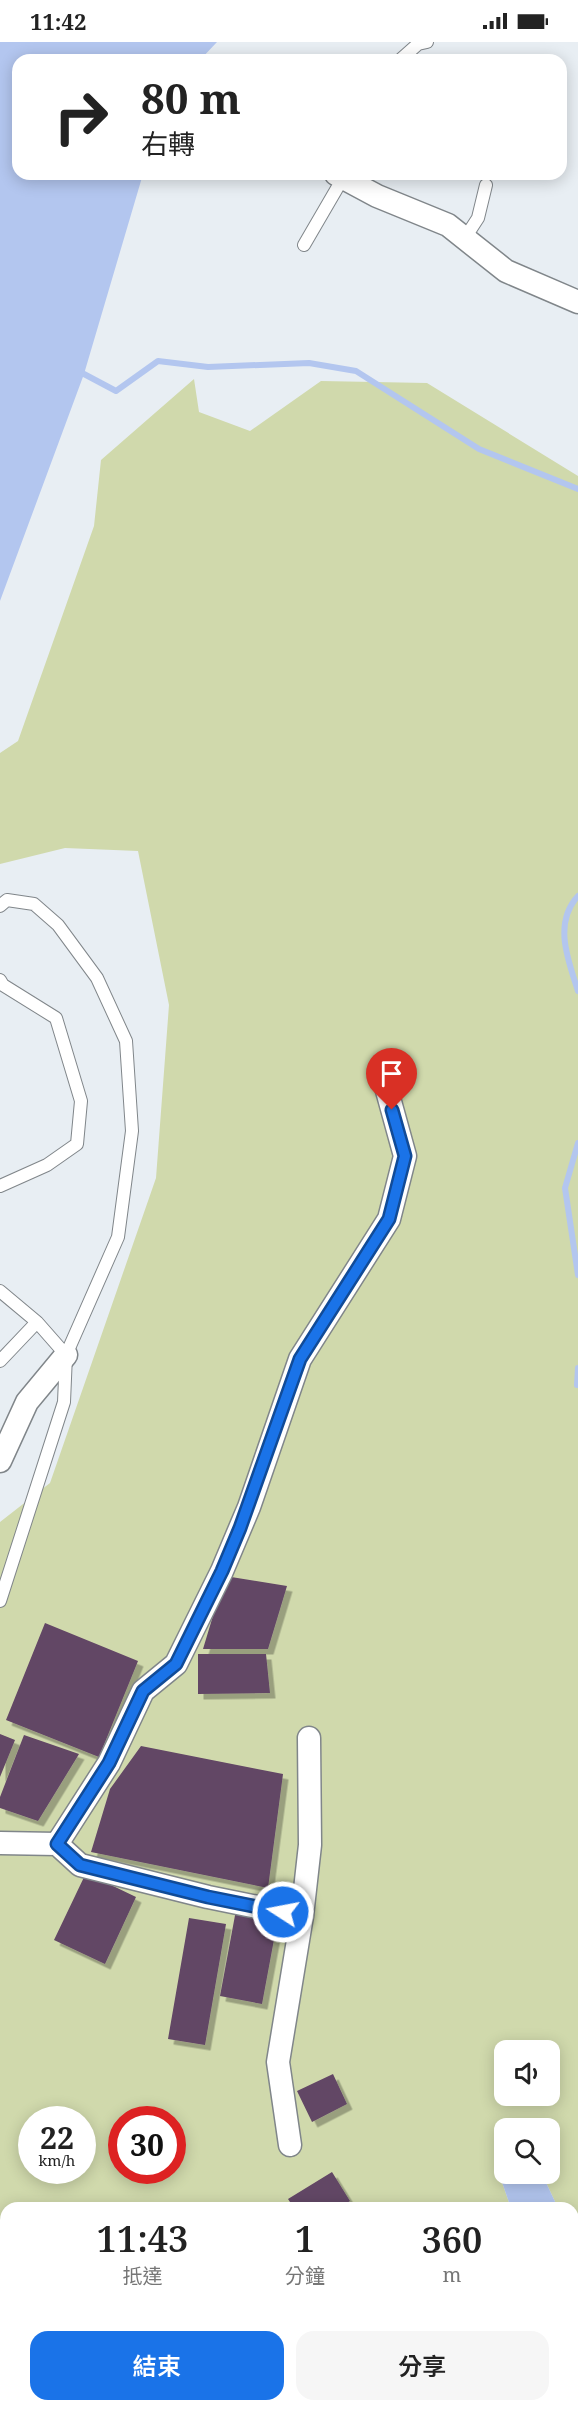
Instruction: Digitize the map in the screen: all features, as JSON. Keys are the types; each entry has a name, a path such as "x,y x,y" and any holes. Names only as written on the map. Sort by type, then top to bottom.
{"street":[{"path":"347,180 377,196 448,225 506,270 578,302"},
{"path":"57,1844 109,1763 143,1691 176,1664 222,1571 244,1518 300,1359 389,1219 405,1156 386,1087"},
{"path":"0,1461 27,1402 66,1355"},
{"path":"290,2145 278,2062 302,1916 310,1845 309,1738"},
{"path":"0,1843 57,1844 80,1865 208,1897 302,1916"}],"lane":[{"path":"407,54 418,44 427,42"},
{"path":"304,245 338,180"},
{"path":"465,238 478,218 486,185"},
{"path":"0,906 7,900 34,904 58,925 97,978 126,1041 132,1131 118,1237 66,1355 64,1402 0,1601"},
{"path":"0,1186 47,1165 77,1144 81,1101 56,1018 1,984"},
{"path":"0,1291 37,1322 66,1355"},
{"path":"0,1361 37,1322"}],"green space":[{"path":"194,379 199,412 250,431 321,381 427,383 578,476 578,2202 555,2202 547,2184 560,2184 560,2118 494,2118 494,2184 503,2184 509,2202 0,2202 0,1522 50,1483 156,1178 169,1005 138,851 65,848 0,864 0,753 18,741 94,526 101,460"}],"water":[{"path":"0,42 217,42 206,54 12,54 12,180 141,180 84,374 0,601"},
{"path":"503,2184 547,2184 555,2202 509,2202"}],"building":[{"path":"225,1576 287,1586 268,1649 203,1649"},
{"path":"45,1623 138,1661 99,1757 6,1720"},
{"path":"198,1654 266,1654 270,1693 198,1694"},
{"path":"0,1734 15,1740 0,1777"},
{"path":"24,1735 79,1754 38,1821 0,1808 0,1797"},
{"path":"141,1746 283,1774 268,1888 91,1852 110,1789"},
{"path":"86,1873 136,1897 105,1964 54,1940"},
{"path":"236,1910 278,1918 262,2004 220,1996"},
{"path":"189,1918 226,1924 205,2045 168,2039"},
{"path":"333,2074 347,2104 312,2122 297,2091"},
{"path":"332,2172 350,2201 290,2202 288,2199"}],"waterway":[{"path":"84,374 116,391 158,361 208,367 309,363 356,371 479,449 578,489"},
{"path":"578,896 570,907 564,930 567,954 578,991"},
{"path":"578,1143 565,1188 578,1275"},
{"path":"577,1385 578,1368"}],"route":[{"path":"283,1912 208,1897 80,1865 57,1844 109,1763 143,1691 176,1664 222,1571 249,1507 300,1359 389,1219 405,1156 392,1110"}]}
